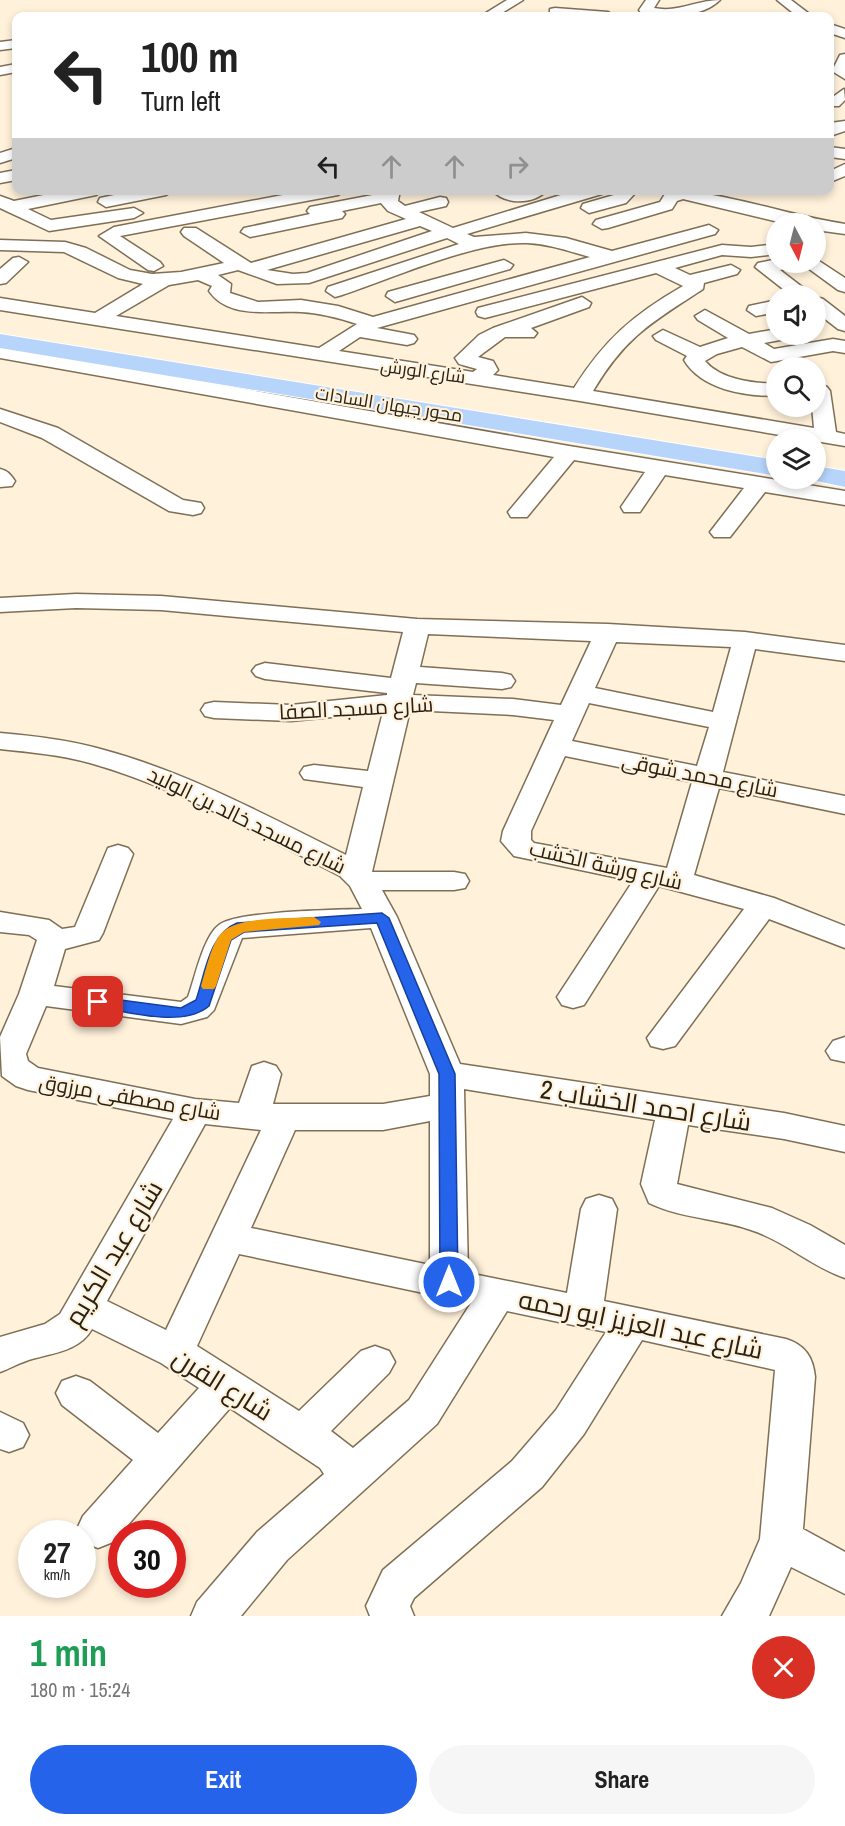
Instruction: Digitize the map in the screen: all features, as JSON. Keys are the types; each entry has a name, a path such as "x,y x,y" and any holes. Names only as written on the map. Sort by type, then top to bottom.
{"main road":[{"name":"محور جيهان السادات","path":"0,318 766,443"},
{"name":"محور جيهان السادات","path":"0,341 766,476"},
{"path":"829,443 845,457"},
{"path":"826,476 845,479"}],"street":[{"path":"495,12 517,0"},
{"path":"574,11 597,0"},
{"path":"682,12 714,0"},
{"path":"783,0 800,12"},
{"path":"834,28 845,17"},
{"path":"845,57 839,71 845,75"},
{"path":"835,153 845,141"},
{"path":"5,204 64,195"},
{"path":"28,218 141,195"},
{"path":"254,237 346,211 387,195"},
{"path":"390,195 389,202 403,211 438,228 479,243"},
{"path":"190,232 244,267 287,280 309,278 438,228 500,198 532,195"},
{"path":"575,207 590,195"},
{"path":"0,245 20,248 66,247 131,276 160,273 200,274 284,258 351,238 438,228 575,207 620,199 624,195"},
{"path":"602,224 666,205 670,198 677,195"},
{"path":"687,195 727,210 766,235"},
{"path":"690,195 766,213"},
{"path":"5,204 41,224 58,226 241,197 346,211 380,222"},
{"path":"160,273 108,236 114,232 169,221 241,197"},
{"path":"403,211 440,202"},
{"path":"151,210 169,221"},
{"path":"254,237 346,211"},
{"path":"649,230 684,221 732,239 754,234"},
{"path":"122,246 219,226 254,237 284,258"},
{"path":"826,226 845,229"},
{"path":"322,356 367,332 612,256 709,230"},
{"path":"309,308 335,291 479,243 526,238 566,243 593,253 632,258 654,266 686,287 708,310 747,341 773,356 830,346 845,347"},
{"path":"485,312 722,250 751,252 766,250"},
{"path":"0,279 19,262"},
{"path":"826,264 845,262"},
{"path":"200,274 222,284 223,287 218,291 223,297 264,309 309,308 338,312 504,265"},
{"path":"580,394 606,352 658,307 686,287 731,270"},
{"path":"97,320 160,273"},
{"path":"772,273 790,285"},
{"path":"825,273 839,282"},
{"path":"483,355 496,331 511,328 614,292 622,287 625,281 621,275"},
{"path":"309,278 335,291"},
{"path":"826,299 845,294"},
{"name":"شارع الورش","path":"0,304 348,359 483,355 541,388 761,425 829,443"},
{"path":"826,309 845,324"},
{"path":"338,312 367,332 407,339"},
{"path":"465,319 483,355"},
{"path":"826,327 845,324"},
{"path":"511,328 535,335"},
{"path":"348,359 367,332"},
{"path":"282,350 299,335"},
{"path":"663,336 699,354"},
{"path":"766,337 699,354 694,360 702,371 748,389 766,390"},
{"path":"458,338 483,355"},
{"path":"0,352 659,468 766,476"},
{"path":"761,425 766,406"},
{"path":"0,415 50,433 177,506 194,508"},
{"path":"824,417 829,443"},
{"path":"519,512 569,453"},
{"path":"632,507 659,468"},
{"path":"722,532 766,478"},
{"path":"814,489 845,498"},
{"path":"0,605 76,602 160,603 505,632 608,632 745,640 845,653 845,657"},
{"path":"417,626 379,781 359,878 454,881"},
{"name":"شارع ورشة الخشب","path":"608,632 517,831 516,841 524,850 665,877 763,905 845,938"},
{"path":"573,997 665,877 708,777 745,640"},
{"path":"265,671 402,688 457,675 502,681"},
{"name":"شارع مسجد الصفا","path":"214,710 291,713 402,688 467,704 575,704 724,722"},
{"name":"شارع مسجد خالد بن الوليد","path":"0,741 87,753 161,775 350,869 359,878 382,918 447,1090 449,1282"},
{"name":"شارع محمد شوقى","path":"556,746 845,805"},
{"path":"314,773 379,781"},
{"path":"0,921 44,929 53,939 72,939 88,933 118,854"},
{"path":"663,1038 763,905"},
{"path":"35,994 181,1013 196,1009 203,1002 224,939 231,931 242,927 382,918"},
{"name":"شارع مصطفى مرزوق","path":"53,939 54,944 35,994 9,1054 14,1068 28,1078 195,1111 267,1118 383,1117 447,1090"},
{"path":"175,1352 228,1237 267,1118 264,1074"},
{"name":"شارع احمد الخشاب 2","path":"447,1090 674,1112 784,1126 845,1139"},
{"name":"شارع عبد الكريم","path":"0,1356 11,1347 47,1342 65,1335 85,1308 195,1111"},
{"path":"674,1112 659,1184 662,1193 673,1199 749,1214 802,1236 845,1263"},
{"path":"583,1312 599,1209"},
{"name":"شارع عبد العزيز ابو رحمه","path":"228,1237 786,1355 794,1365 781,1539 758,1596 744,1616"},
{"path":"213,1616 272,1546 423,1412 498,1293"},
{"name":"شارع الفرن","path":"85,1308 175,1352 334,1455 350,1475"},
{"path":"392,1616 388,1606 398,1584 527,1474 570,1422 633,1322"},
{"path":"302,1434 375,1362"},
{"path":"98,1529 226,1385"},
{"path":"76,1393 161,1458"},
{"path":"781,1539 845,1574"}],"slow traffic":[{"path":"209,986 224,939 231,931 242,927 314,922"}],"route":[{"path":"98,1002 181,1013 196,1009 203,1002 224,939 231,931 242,927 382,918 447,1074 449,1282"}]}
